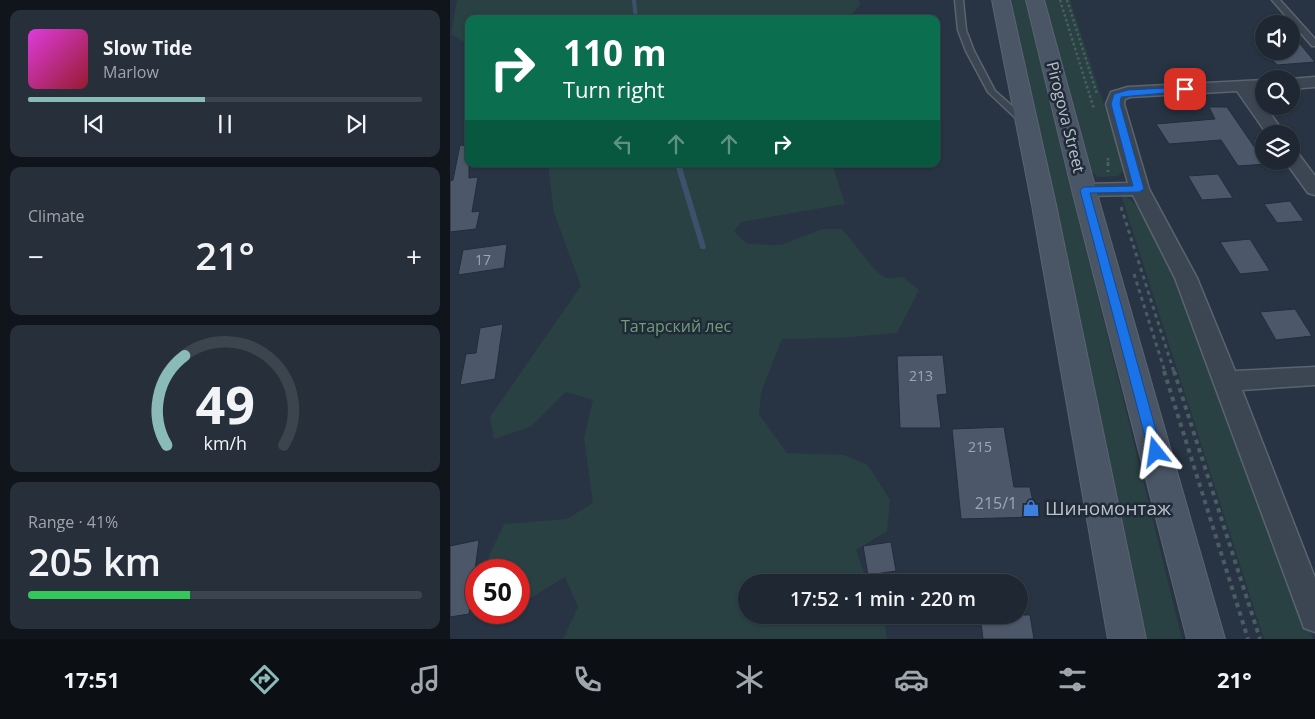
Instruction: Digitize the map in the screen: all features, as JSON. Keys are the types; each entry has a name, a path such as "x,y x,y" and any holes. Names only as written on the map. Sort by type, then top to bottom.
{"main road":[{"path":"1001,0 1027,124 1127,639"},
{"name":"Pirogova Street","path":"1035,0 1102,190 1206,639"}],"street":[{"path":"1300,83 1315,82"},
{"path":"1255,85 1128,92 1107,102 1139,189 1186,278 1227,381 1315,617"},
{"path":"1242,86 1270,125"},
{"path":"1300,168 1315,189"},
{"path":"1102,190 1139,189"},
{"path":"1227,381 1315,376"}],"lane":[{"path":"959,0 962,30 970,51 992,92 1027,124"},
{"path":"1276,0 1315,44"}],"path":[{"path":"1060,0 1096,114"},
{"path":"1067,0 1107,102"},
{"path":"1108,152 1102,190 1260,639"},
{"path":"1133,271 1248,639"}],"green space":[{"path":"457,0 859,0 860,5 851,15 465,15 465,41 462,41 451,34"},
{"path":"1007,0 1025,0 1182,639 1147,639"},
{"path":"1040,0 1070,0 1125,170 1118,176 1098,177 1086,166"},
{"name":"Татарский лес","path":"548,167 833,167 845,204 741,222 734,231 747,244 781,245 823,229 842,229 876,271 886,278 903,277 919,290 897,333 839,338 782,339 761,392 759,414 787,453 844,455 868,465 890,500 887,531 856,550 864,574 738,574 738,624 885,624 887,639 563,639 578,607 565,577 530,598 530,559 487,559 504,524 567,519 593,503 584,438 593,400 566,392 530,427 494,439 490,417 581,286 554,213"},
{"path":"1121,195 1136,205 1179,282 1313,639 1264,639"}],"building":[{"path":"1300,44 1315,62 1277,65 1273,60 1300,60"},
{"path":"1209,107 1227,107 1255,148 1255,165 1238,166 1221,140 1169,144 1156,124 1215,119"},
{"path":"460,145 465,146 465,167 469,167 469,178 478,177 472,212 480,211 476,229 450,232 450,181 453,180"},
{"path":"1218,174 1233,198 1202,200 1188,176"},
{"path":"1290,201 1304,221 1277,223 1264,204"},
{"path":"1250,239 1270,271 1240,274 1220,242"},
{"path":"507,244 504,268 458,275 463,250"},
{"path":"1295,309 1312,336 1276,340 1260,312"},
{"path":"503,324 495,379 460,385 466,354 476,353 480,328"},
{"path":"943,355 947,394 937,395 941,428 900,428 897,356"},
{"path":"1004,427 1014,487 1030,487 1036,517 961,519 952,429"},
{"path":"479,540 476,559 465,559 465,615 450,617 450,546"},
{"path":"891,542 896,571 868,574 863,546"},
{"path":"1028,615 1030,615 1034,639 983,639 981,624 1028,624"}],"waterway":[{"path":"634,0 636,15"},
{"path":"679,167 703,247"}],"place":[{"name":"Шиномонтаж","path":"1031,508"}],"route":[{"path":"1156,452 1084,190 1139,189 1116,104 1117,96 1128,92 1185,89"}]}
